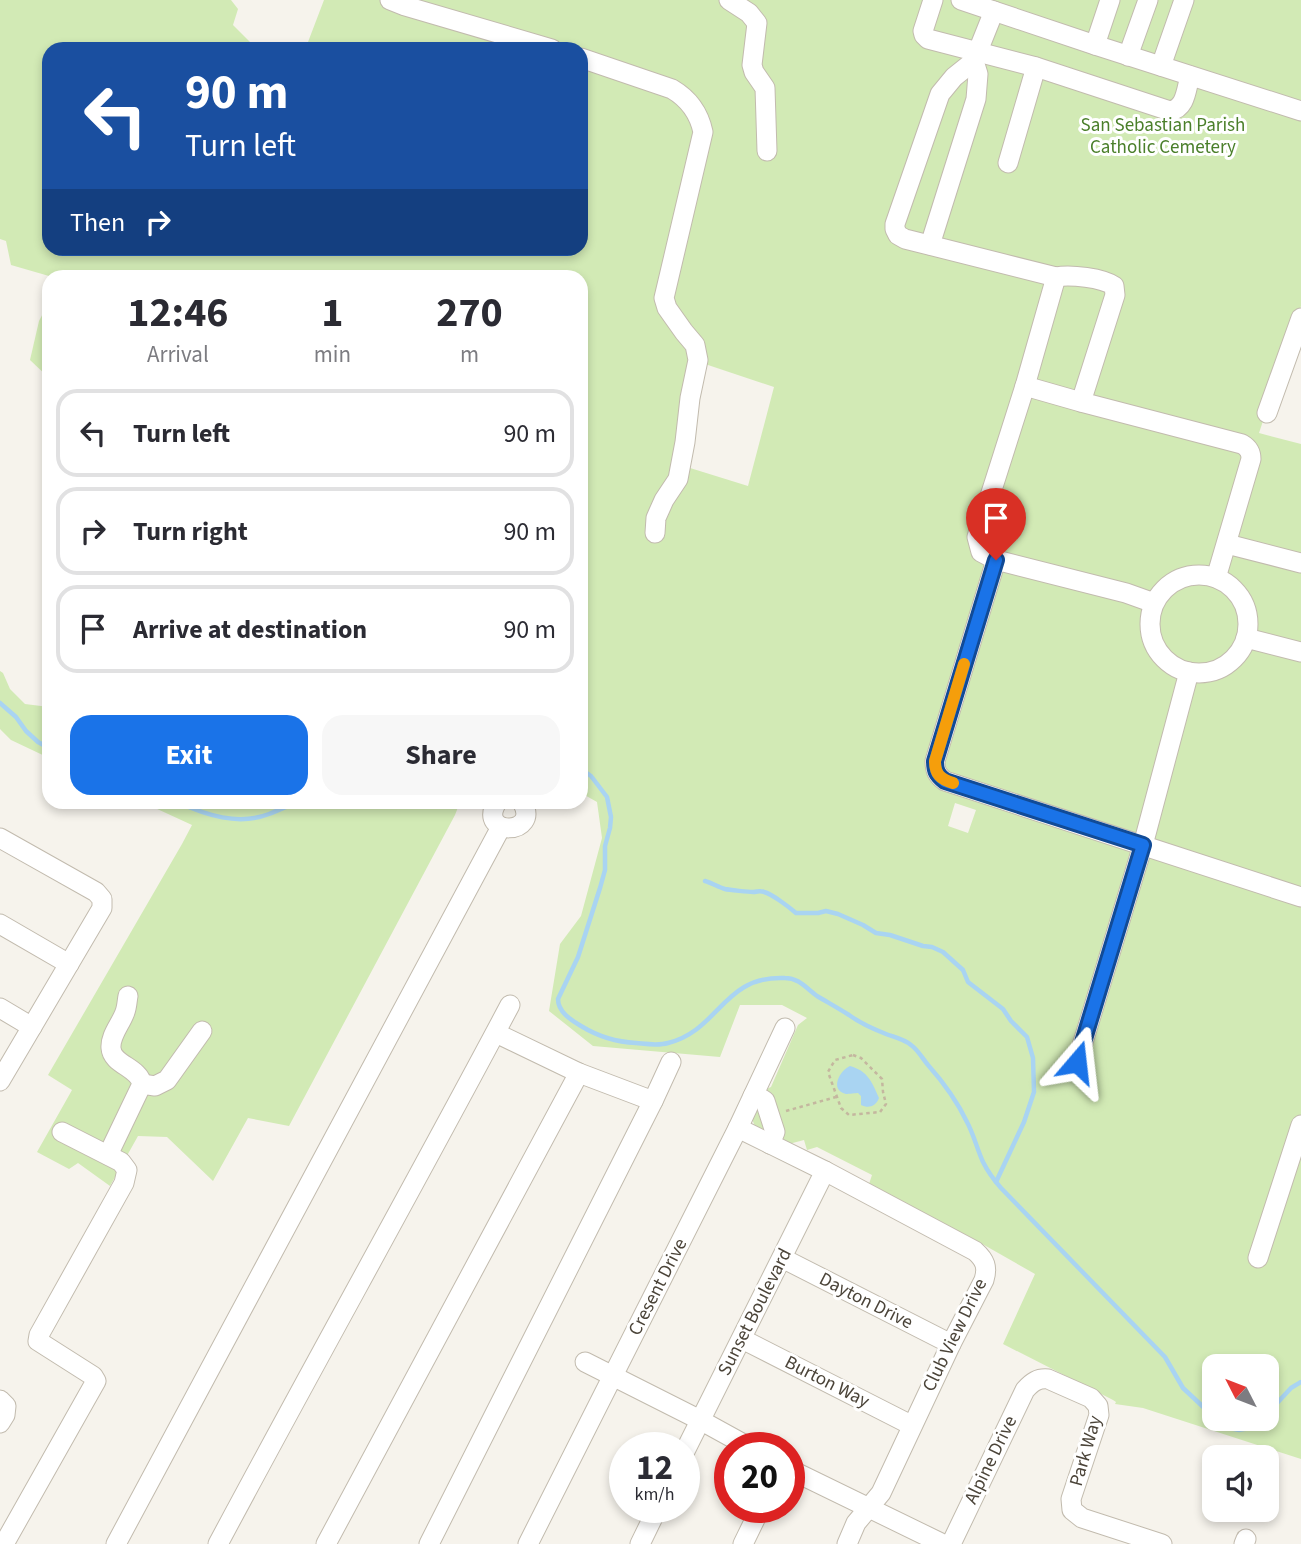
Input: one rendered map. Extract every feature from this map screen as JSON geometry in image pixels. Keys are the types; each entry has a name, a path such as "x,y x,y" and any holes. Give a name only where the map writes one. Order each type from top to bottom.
{"street":[{"path":"390,0 528,42"},
{"path":"729,0 750,13 757,23 752,65 765,88 767,151"},
{"path":"933,0 924,35 928,39 975,56 1036,67 1170,111 1177,110 1183,104 1190,76"},
{"path":"961,0 1301,111"},
{"path":"1095,45 1110,0"},
{"path":"1128,56 1148,0"},
{"path":"1161,66 1184,0"},
{"path":"994,11 975,56 940,94 895,229 898,235 905,239 930,246 1056,277 1107,281 1114,286 1116,290 1081,402"},
{"path":"930,246 976,99 978,74 975,56"},
{"path":"588,60 681,94 700,117 703,132 664,299 667,308 695,345 698,360 678,479 656,518 655,533"},
{"path":"1008,163 1036,67"},
{"path":"1056,277 977,537 981,552 996,560 1126,593 1154,603"},
{"path":"1267,414 1301,318"},
{"path":"1025,386 1248,447 1251,459 1216,578"},
{"path":"1227,544 1301,563"},
{"path":"996,560 935,761 938,776 945,781 1301,897"},
{"path":"1188,576 1216,578 1229,585 1246,609 1246,638 1230,662 1217,669 1203,673 1175,667 1163,658 1150,632 1154,603 1174,582 1188,576"},
{"path":"1246,638 1301,652"},
{"path":"1077,1062 1143,845 1189,672"},
{"path":"494,809 496,823 508,829 521,824 525,818 525,809"},
{"path":"116,1544 501,827"},
{"path":"0,838 96,892 102,899 102,908 0,1081"},
{"path":"0,924 69,964"},
{"path":"108,1155 142,1084 142,1079 112,1053 110,1046 126,1009 128,996"},
{"path":"218,1544 510,1006"},
{"path":"0,1008 32,1027"},
{"name":"Cresent Drive","path":"528,1544 738,1128 785,1028"},
{"path":"142,1084 155,1086 167,1080 202,1031"},
{"path":"496,1033 579,1073 653,1101"},
{"path":"429,1544 671,1062"},
{"path":"326,1544 579,1073"},
{"path":"753,1096 765,1101 775,1132 770,1144"},
{"path":"1258,1258 1301,1125"},
{"name":"Club View Drive","path":"738,1128 975,1251 982,1256 987,1270 881,1493 856,1523 847,1544"},
{"path":"4,1544 96,1381 93,1376 38,1341 38,1335 124,1183 127,1170 121,1162 62,1132"},
{"name":"Sunset Boulevard","path":"694,1432 825,1171"},
{"name":"Dayton Drive","path":"782,1258 951,1344"},
{"name":"Burton Way","path":"742,1339 911,1425"},
{"path":"585,1362 722,1432"},
{"name":"Park Way","path":"1037,1380 1048,1379 1091,1398 1098,1406 1099,1415 1071,1499 1072,1510 1082,1518 1162,1544"},
{"name":"Alpine Drive","path":"951,1544 1025,1390 1037,1380"},
{"path":"0,1400 6,1406 0,1423"},
{"path":"805,1477 943,1544"},
{"path":"640,1544 650,1523"},
{"path":"743,1544 753,1523"}],"path":[{"path":"853,1055 861,1058 880,1075 886,1104 880,1112 849,1115 841,1108 836,1097 828,1072 835,1060 853,1055"},
{"path":"770,1116 836,1097"}],"green space":[{"name":"San Sebastian Parish Catholic Cemetery","path":"0,0 231,0 238,9 233,25 250,42 42,42 42,256 588,256 588,42 308,42 324,0 1301,0 1301,306 1259,433 1301,444 1301,1459 1279,1452 1279,1445 1258,1445 1217,1432 1279,1432 1279,1354 1202,1354 1202,1427 1143,1408 1115,1404 1113,1400 1003,1344 1035,1274 970,1237 868,1187 872,1175 817,1147 807,1150 804,1140 785,1145 757,1132 751,1116 764,1090 771,1087 798,1025 807,1018 782,1005 740,1005 720,1057 593,1046 549,1011 560,944 581,916 602,838 597,802 588,797 588,270 42,270 42,274 11,265 6,241 0,239","holes":["705,364 774,387 748,486 674,463","955,803 976,810 968,833 948,826"]},
{"path":"42,315 42,371 30,360"},
{"path":"0,671 10,689 25,704 42,706 42,755 11,740 0,729"},
{"path":"157,809 457,809 289,1126 248,1118 213,1181 167,1137 138,1136 110,1186 78,1163 69,1169 37,1152 72,1090 48,1075 192,825"}],"water":[{"path":"850,1066 865,1074 871,1082 879,1098 874,1105 861,1105 861,1096 858,1093 846,1094 838,1088 840,1076"}],"waterway":[{"path":"0,703 42,744"},
{"path":"588,774 607,797 610,828 600,888 578,957 558,999 560,1008 566,1015 588,1030 607,1038 664,1044 700,1027 734,994 748,985 764,979 790,978 862,1023 908,1043 954,1099 983,1162 996,1182 1165,1357 1183,1388 1202,1406"},
{"path":"194,809 234,819 257,817 281,809"},
{"path":"705,881 727,889 762,891 796,913 826,911 876,933 932,947 943,952 963,970 968,982 1003,1009 1027,1037 1033,1058 1034,1092 1024,1122 996,1182"},
{"path":"1279,1401 1301,1382"}],"slow traffic":[{"path":"953,783 938,776 935,761 964,664"}],"route":[{"path":"996,560 935,761 938,776 945,781 1143,845 1077,1062"}]}
